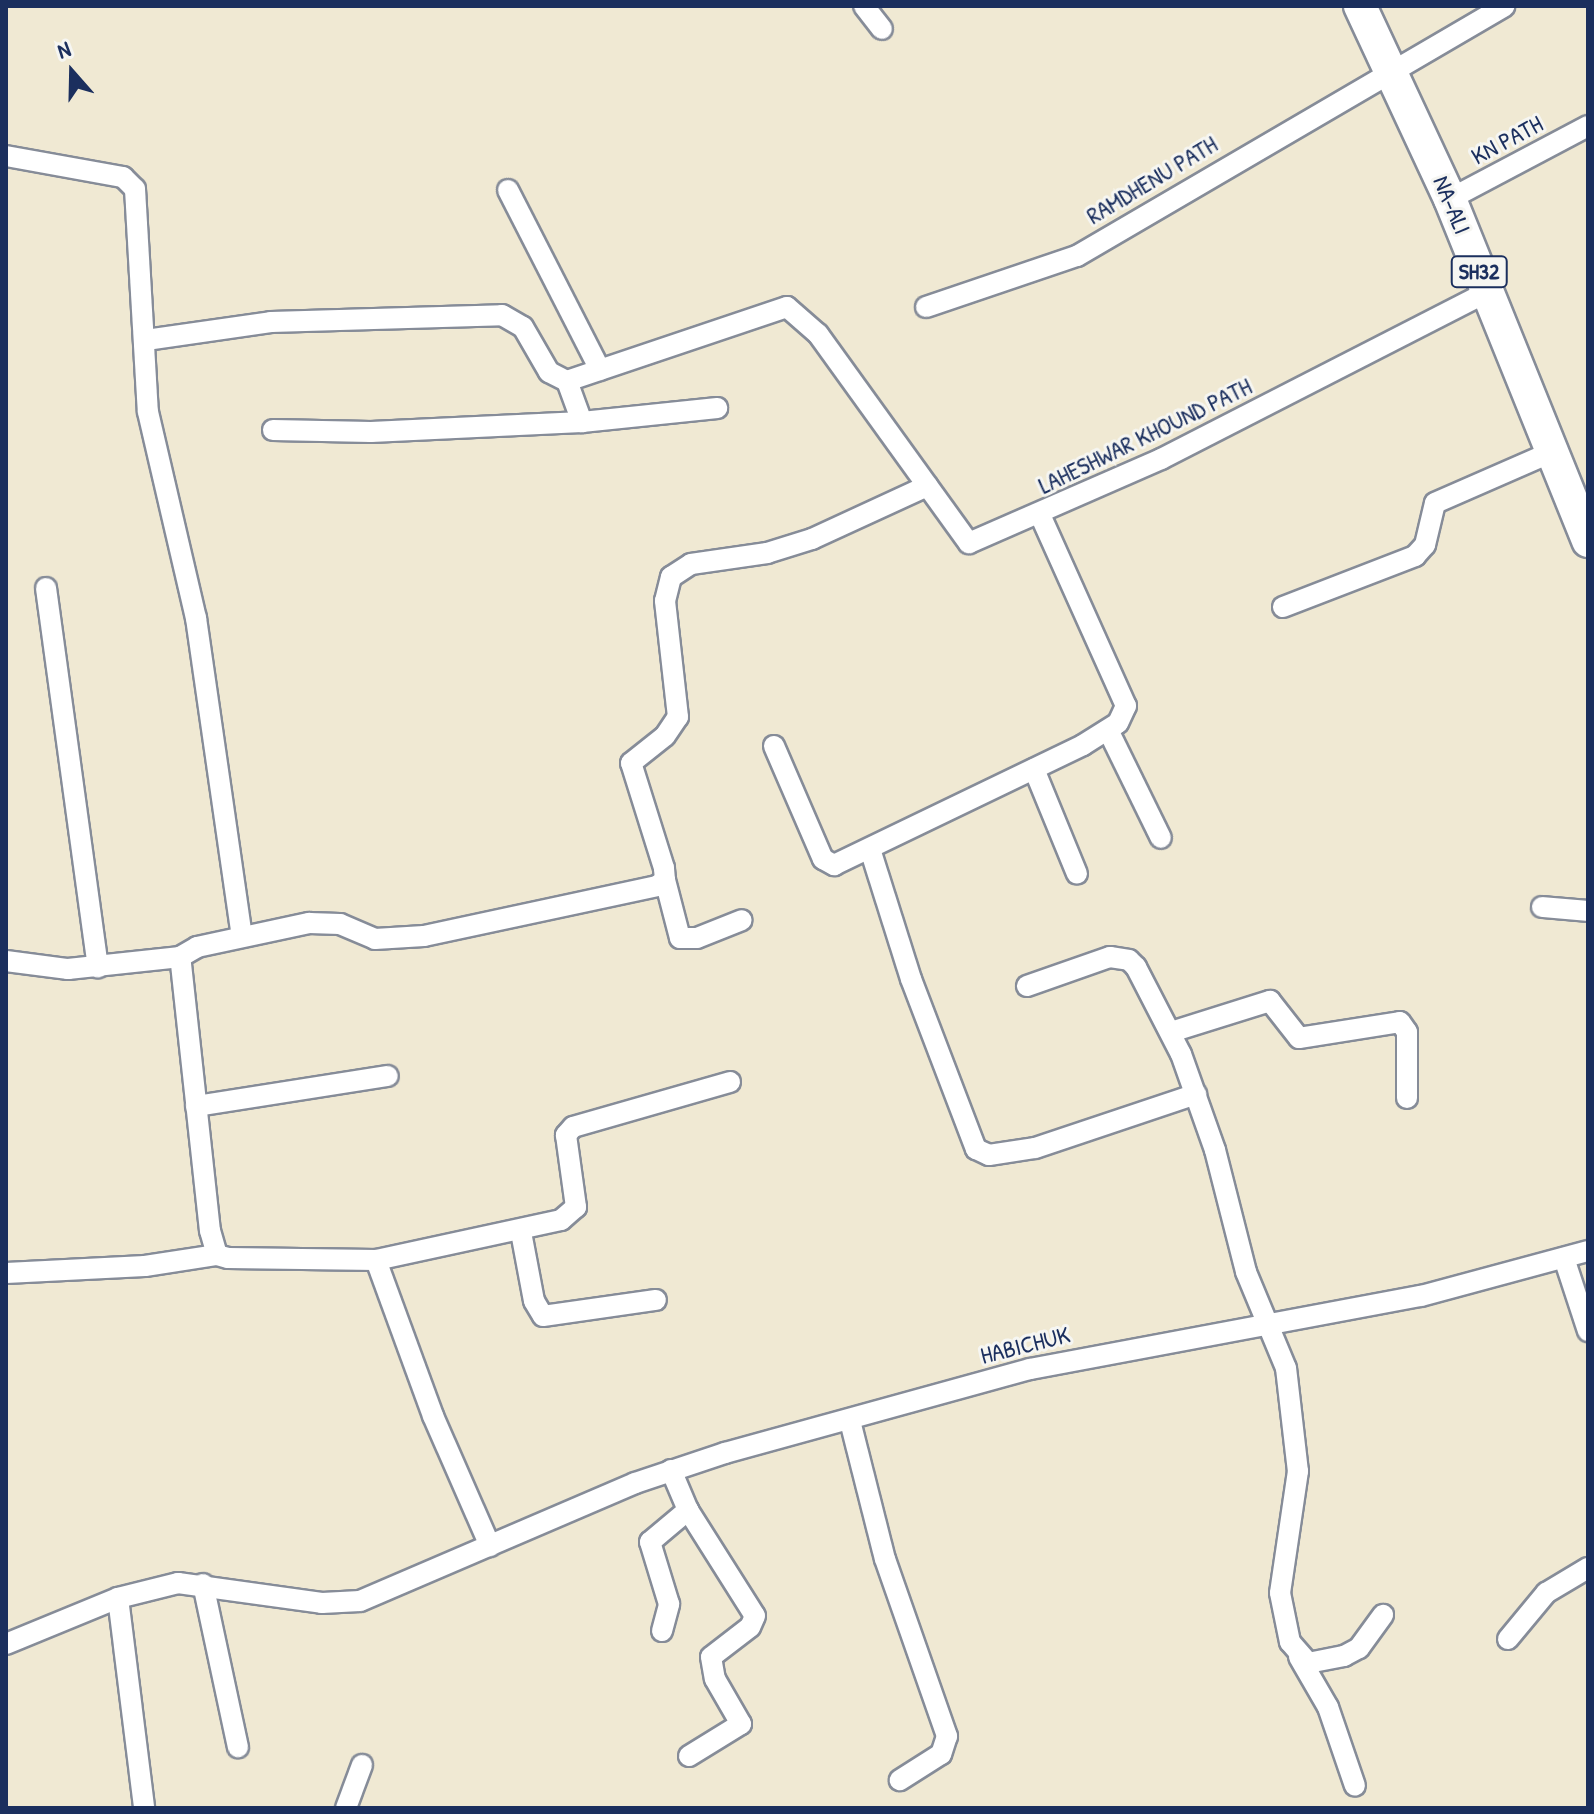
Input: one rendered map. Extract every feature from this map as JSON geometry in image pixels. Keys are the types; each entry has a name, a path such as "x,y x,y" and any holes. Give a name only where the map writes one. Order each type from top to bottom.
{"main road":[{"name":"NA-ALI","path":"1360,6 1450,199 1588,541"}],"street":[{"path":"864,6 882,29"},
{"name":"RAMDHENU PATH","path":"926,307 1077,256 1504,6"},
{"name":"KN PATH","path":"1450,199 1588,126"},
{"path":"6,156 123,177 131,183 138,200 148,412 196,618 242,936"},
{"path":"508,190 600,370"},
{"name":"LAHESHWAR KHOUND PATH","path":"1108,730 1126,706 1040,515 1487,292"},
{"path":"567,381 787,307 818,334 969,543 1040,515"},
{"path":"146,340 271,322 502,315 523,327 549,372 567,381 582,422"},
{"path":"273,430 371,432 582,422 717,408"},
{"path":"1283,607 1415,556 1425,545 1435,503 1552,452"},
{"path":"742,920 697,938 680,938 631,769 636,755 665,736 678,717 665,601 671,577 691,564 767,553 812,539 927,486"},
{"path":"46,588 98,967"},
{"path":"774,746 828,863 843,863 1108,730 1161,838"},
{"path":"1034,769 1077,874"},
{"path":"870,849 911,979 976,1149 989,1155 1035,1148 1196,1094"},
{"path":"6,961 98,967 180,957 197,947 323,922 375,939 424,936 630,894 665,880"},
{"path":"1542,907 1588,911"},
{"path":"180,957 196,1106 217,1255"},
{"path":"1027,986 1121,957 1136,967 1171,1032 1196,1094 1240,1253 1286,1368 1297,1444 1296,1494 1280,1593 1285,1625 1299,1657 1328,1707 1355,1786"},
{"path":"1171,1032 1270,1001 1299,1038 1400,1022 1407,1032 1407,1098"},
{"path":"196,1106 388,1076"},
{"path":"6,1273 145,1266 217,1255 241,1261 376,1260 521,1232 561,1220 576,1207 566,1135 573,1127 730,1082"},
{"path":"521,1232 534,1301 543,1316 656,1300"},
{"name":"HABICHUK","path":"6,1644 118,1598 178,1583 203,1584 322,1603 360,1601 671,1470 1030,1369 1267,1321 1421,1296 1588,1251"},
{"path":"1564,1258 1588,1331"},
{"path":"376,1260 433,1416 490,1546"},
{"path":"850,1421 885,1559 947,1736 941,1754 900,1780"},
{"path":"671,1470 688,1510 755,1616 750,1627 711,1657 715,1679 741,1724 689,1756"},
{"path":"662,1631 669,1604 650,1542 688,1510"},
{"path":"1508,1639 1546,1593 1588,1568"},
{"path":"203,1584 238,1747"},
{"path":"118,1598 144,1808"},
{"path":"1299,1657 1308,1663 1344,1656 1359,1648 1383,1615"},
{"path":"346,1808 362,1765"}]}
